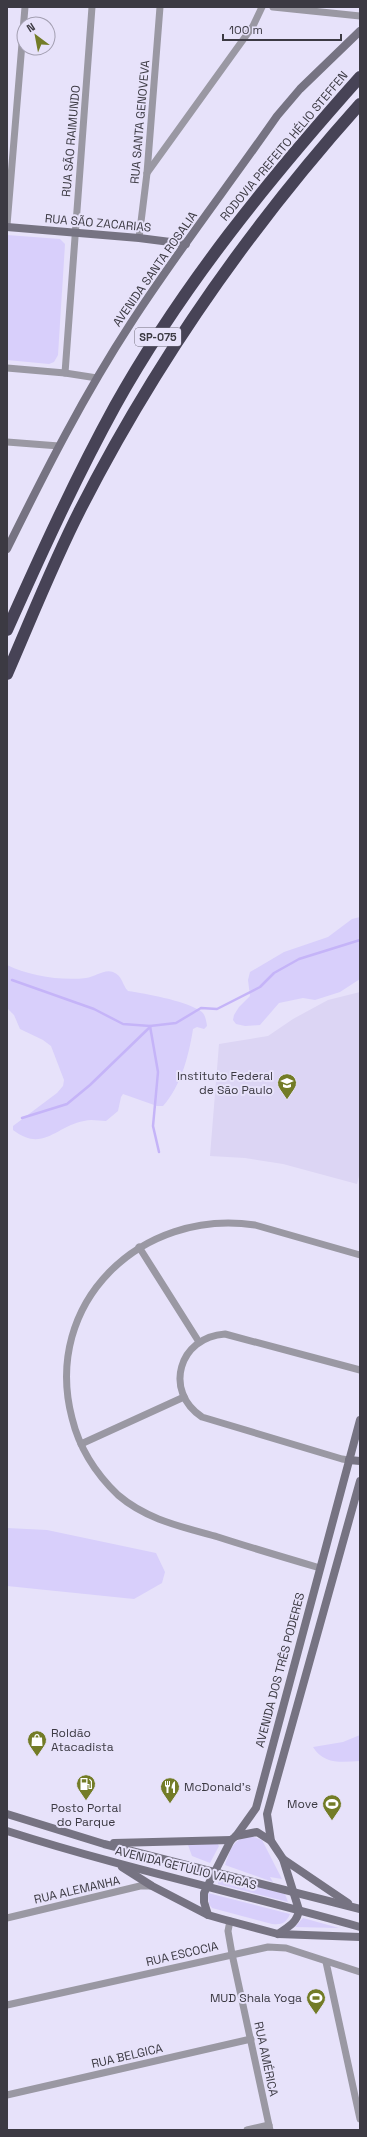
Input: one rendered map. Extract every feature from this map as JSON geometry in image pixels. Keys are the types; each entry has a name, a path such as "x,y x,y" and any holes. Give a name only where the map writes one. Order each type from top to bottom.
{"highway":[{"name":"RODOVIA PREFEITO HÉLIO STEFFEN","path":"7,630 67,498 116,405 175,310 244,213 308,134 360,76"},
{"name":"SP-075","path":"7,674 80,511 131,417 182,333 259,223 322,146 360,104"}],"street":[{"path":"7,226 25,7"},
{"name":"RUA SÃO RAIMUNDO","path":"65,372 74,233 92,7"},
{"name":"RUA SANTA GENOVEVA","path":"140,238 147,173 160,7"},
{"path":"147,173 253,26 262,7"},
{"path":"273,7 360,16"},
{"name":"AVENIDA SANTA ROSALIA","path":"7,547 59,446 97,378 131,323 277,116 300,89 360,30"},
{"name":"RUA SÃO ZACARIAS","path":"7,226 140,238 186,244"},
{"path":"7,368 65,372 97,378"},
{"path":"7,442 59,446"},
{"path":"320,1568 153,1518 129,1504 108,1485 91,1463 81,1444 74,1425 68,1398 67,1370 73,1335 86,1304 100,1282 118,1263 139,1247 175,1230 201,1224 227,1222 255,1225 360,1256"},
{"path":"139,1247 199,1342"},
{"path":"360,1370 232,1335 211,1336 199,1342 189,1352 181,1370 180,1384 184,1397 191,1408 208,1420 342,1459 360,1461"},
{"path":"81,1444 184,1397"},
{"name":"AVENIDA DOS TRÊS PODERES","path":"208,1915 204,1898 207,1886 233,1838 256,1808 360,1420"},
{"name":"AVENIDA DOS TRÊS PODERES","path":"299,1910 283,1859 271,1841 267,1814 360,1480"},
{"name":"AVENIDA GETÚLIO VARGAS","path":"7,1814 104,1844 357,1908"},
{"name":"AVENIDA GETÚLIO VARGAS","path":"7,1831 112,1862 360,1927"},
{"path":"104,1844 233,1838 257,1832 271,1841"},
{"path":"283,1859 357,1908"},
{"path":"112,1862 152,1886 208,1915 278,1934 360,1937"},
{"name":"RUA ALEMANHA","path":"7,1918 140,1886 152,1886"},
{"path":"278,1934 293,1924 298,1917 299,1910"},
{"name":"RUA AMÉRICA","path":"230,1921 228,1931 232,1954 252,2039 269,2128"},
{"name":"RUA ESCOCIA","path":"7,2005 258,1948 286,1948 360,1972"},
{"path":"326,1962 360,2119"},
{"name":"RUA BELGICA","path":"7,2095 252,2039"},
{"path":"247,2130 269,2128"}],"shaded area":[{"path":"7,235 60,239 65,244 58,355 54,362 49,364 7,360"},
{"path":"360,917 360,979 340,992 315,1000 303,998 279,1003 260,1025 245,1026 236,1024 233,1020 234,1015 239,1007 250,996 248,980 250,972 284,952 328,937 352,919"},
{"path":"7,965 36,975 66,979 86,978 110,971 121,978 128,991 174,1000 192,1006 201,1011 205,1016 207,1026 204,1029 197,1027 193,1029 183,1070 175,1089 163,1106 157,1106 123,1094 118,1111 106,1121 84,1121 41,1139 33,1139 13,1130 13,1126 57,1093 63,1086 64,1080 51,1046 43,1040 20,1029 14,1015 7,1008"},
{"name":"Instituto Federal de São Paulo","path":"360,992 360,1172 357,1184 283,1164 245,1158 210,1156 219,1044 268,1036 293,1019 328,1000"},
{"path":"7,1528 47,1530 156,1553 165,1572 162,1583 134,1599 7,1586"},
{"path":"360,1735 360,1761 340,1762 328,1760 317,1753 313,1747 343,1742"},
{"path":"251,1836 262,1840 282,1879 270,1877 273,1882 225,1865 236,1842 245,1837"},
{"path":"217,1843 219,1846 210,1863 192,1856 188,1845"},
{"path":"222,1878 280,1892 285,1894 288,1902 218,1884 218,1881"},
{"path":"208,1893 290,1914 287,1920 283,1923 272,1924 212,1908 209,1904"},
{"path":"303,1918 339,1928 295,1927"}],"waterway":[{"path":"12,980 94,1009 123,1024 150,1026 176,1023 201,1008 217,1009 260,987 274,973 299,959 360,940"},
{"path":"150,1026 158,1072 153,1126 159,1152"},
{"path":"22,1118 67,1104 90,1085 150,1027"}],"place":[{"name":"Instituto Federal de São Paulo","path":"287,1100"},
{"name":"Roldão Atacadista","path":"37,1757"},
{"name":"Posto Portal do Parque","path":"86,1801"},
{"name":"McDonald's","path":"170,1804"},
{"name":"Move","path":"332,1821"},
{"name":"MUD Shala Yoga","path":"316,2015"}]}
